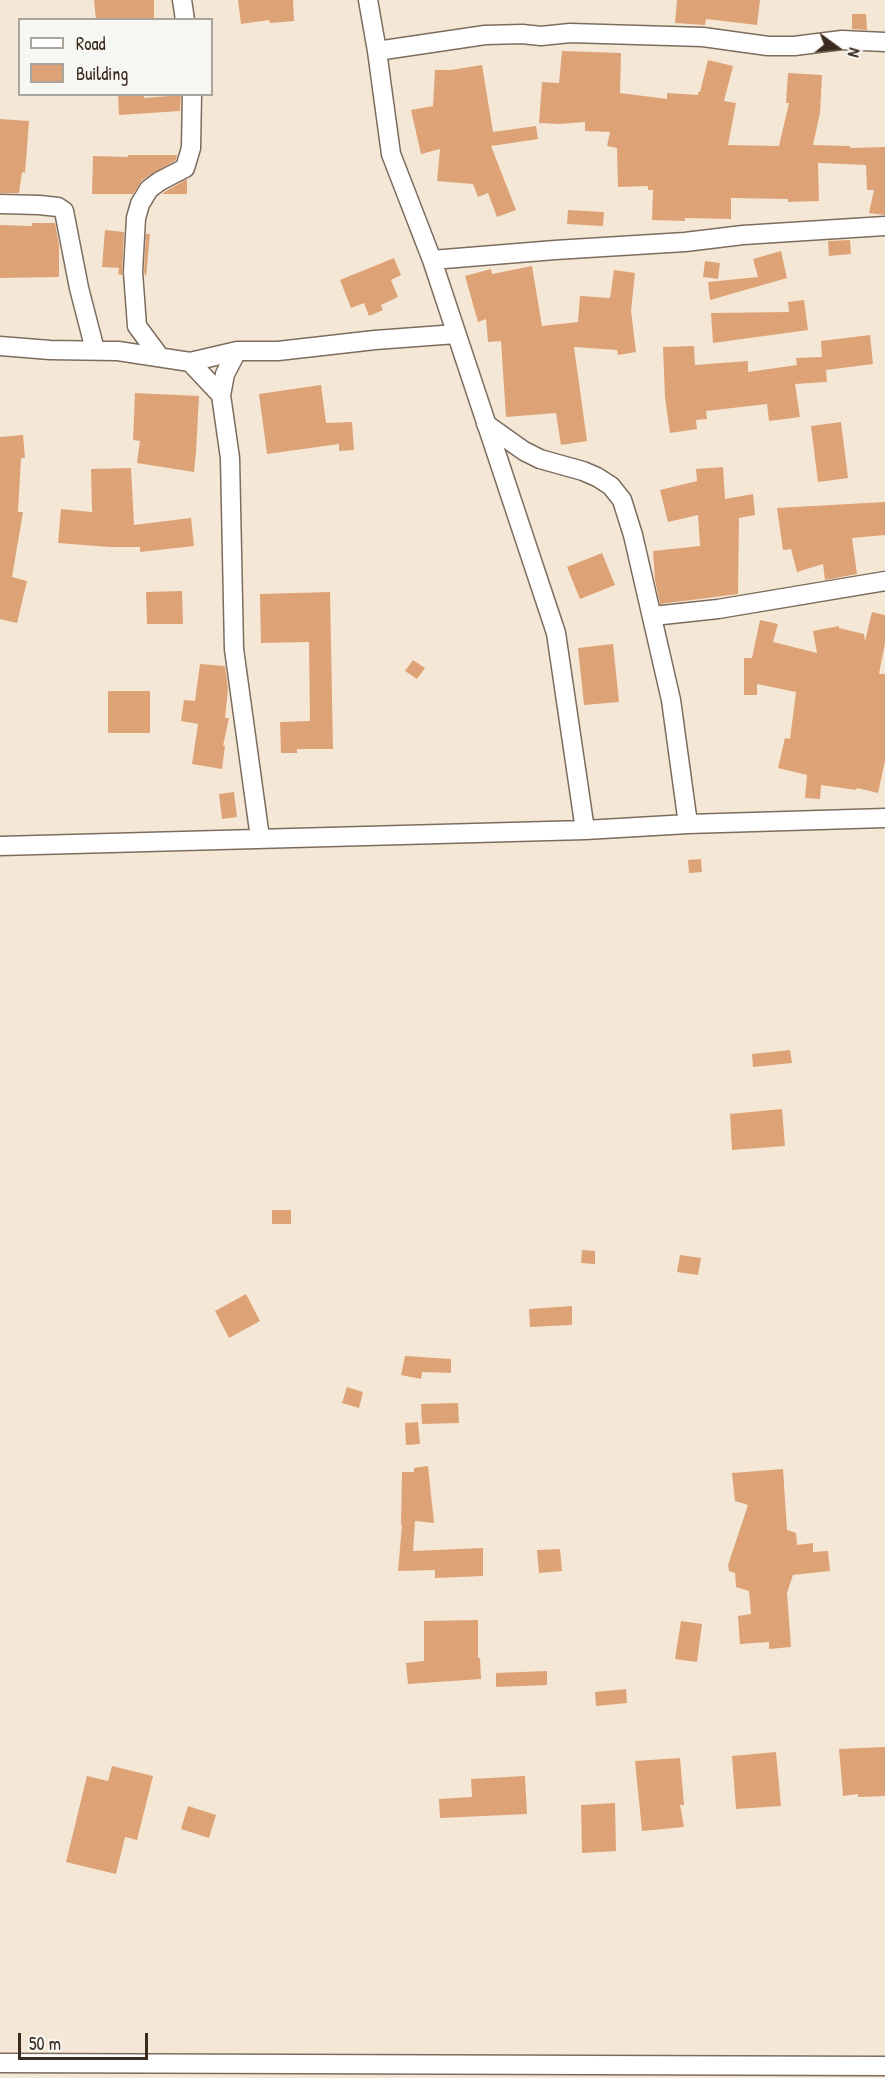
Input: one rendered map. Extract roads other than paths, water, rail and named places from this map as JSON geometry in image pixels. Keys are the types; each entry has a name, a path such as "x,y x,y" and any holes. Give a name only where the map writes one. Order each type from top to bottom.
{"street":[{"path":"182,0 185,18"},
{"path":"368,0 391,154 432,260 556,633 585,830"},
{"path":"377,51 485,35 541,36 570,33 703,37 768,46 795,46 842,40 885,42"},
{"path":"160,357 137,326 133,272 136,218 140,204 149,189 185,168 191,148 192,96"},
{"path":"0,204 58,207 64,211 79,288 95,350"},
{"path":"432,260 685,242 743,234 885,226"},
{"path":"118,351 137,326"},
{"path":"0,346 50,350 118,351 190,362 237,351 278,351 456,334"},
{"path":"237,351 225,374 221,395 230,458 234,649 260,838"},
{"path":"190,362 221,395"},
{"path":"486,424 524,451 540,459 584,471 611,486 622,500 633,535 672,700 688,824"},
{"path":"653,616 718,609 885,581"},
{"path":"0,846 585,830 688,824 885,818"},
{"path":"0,2063 885,2066"}]}
